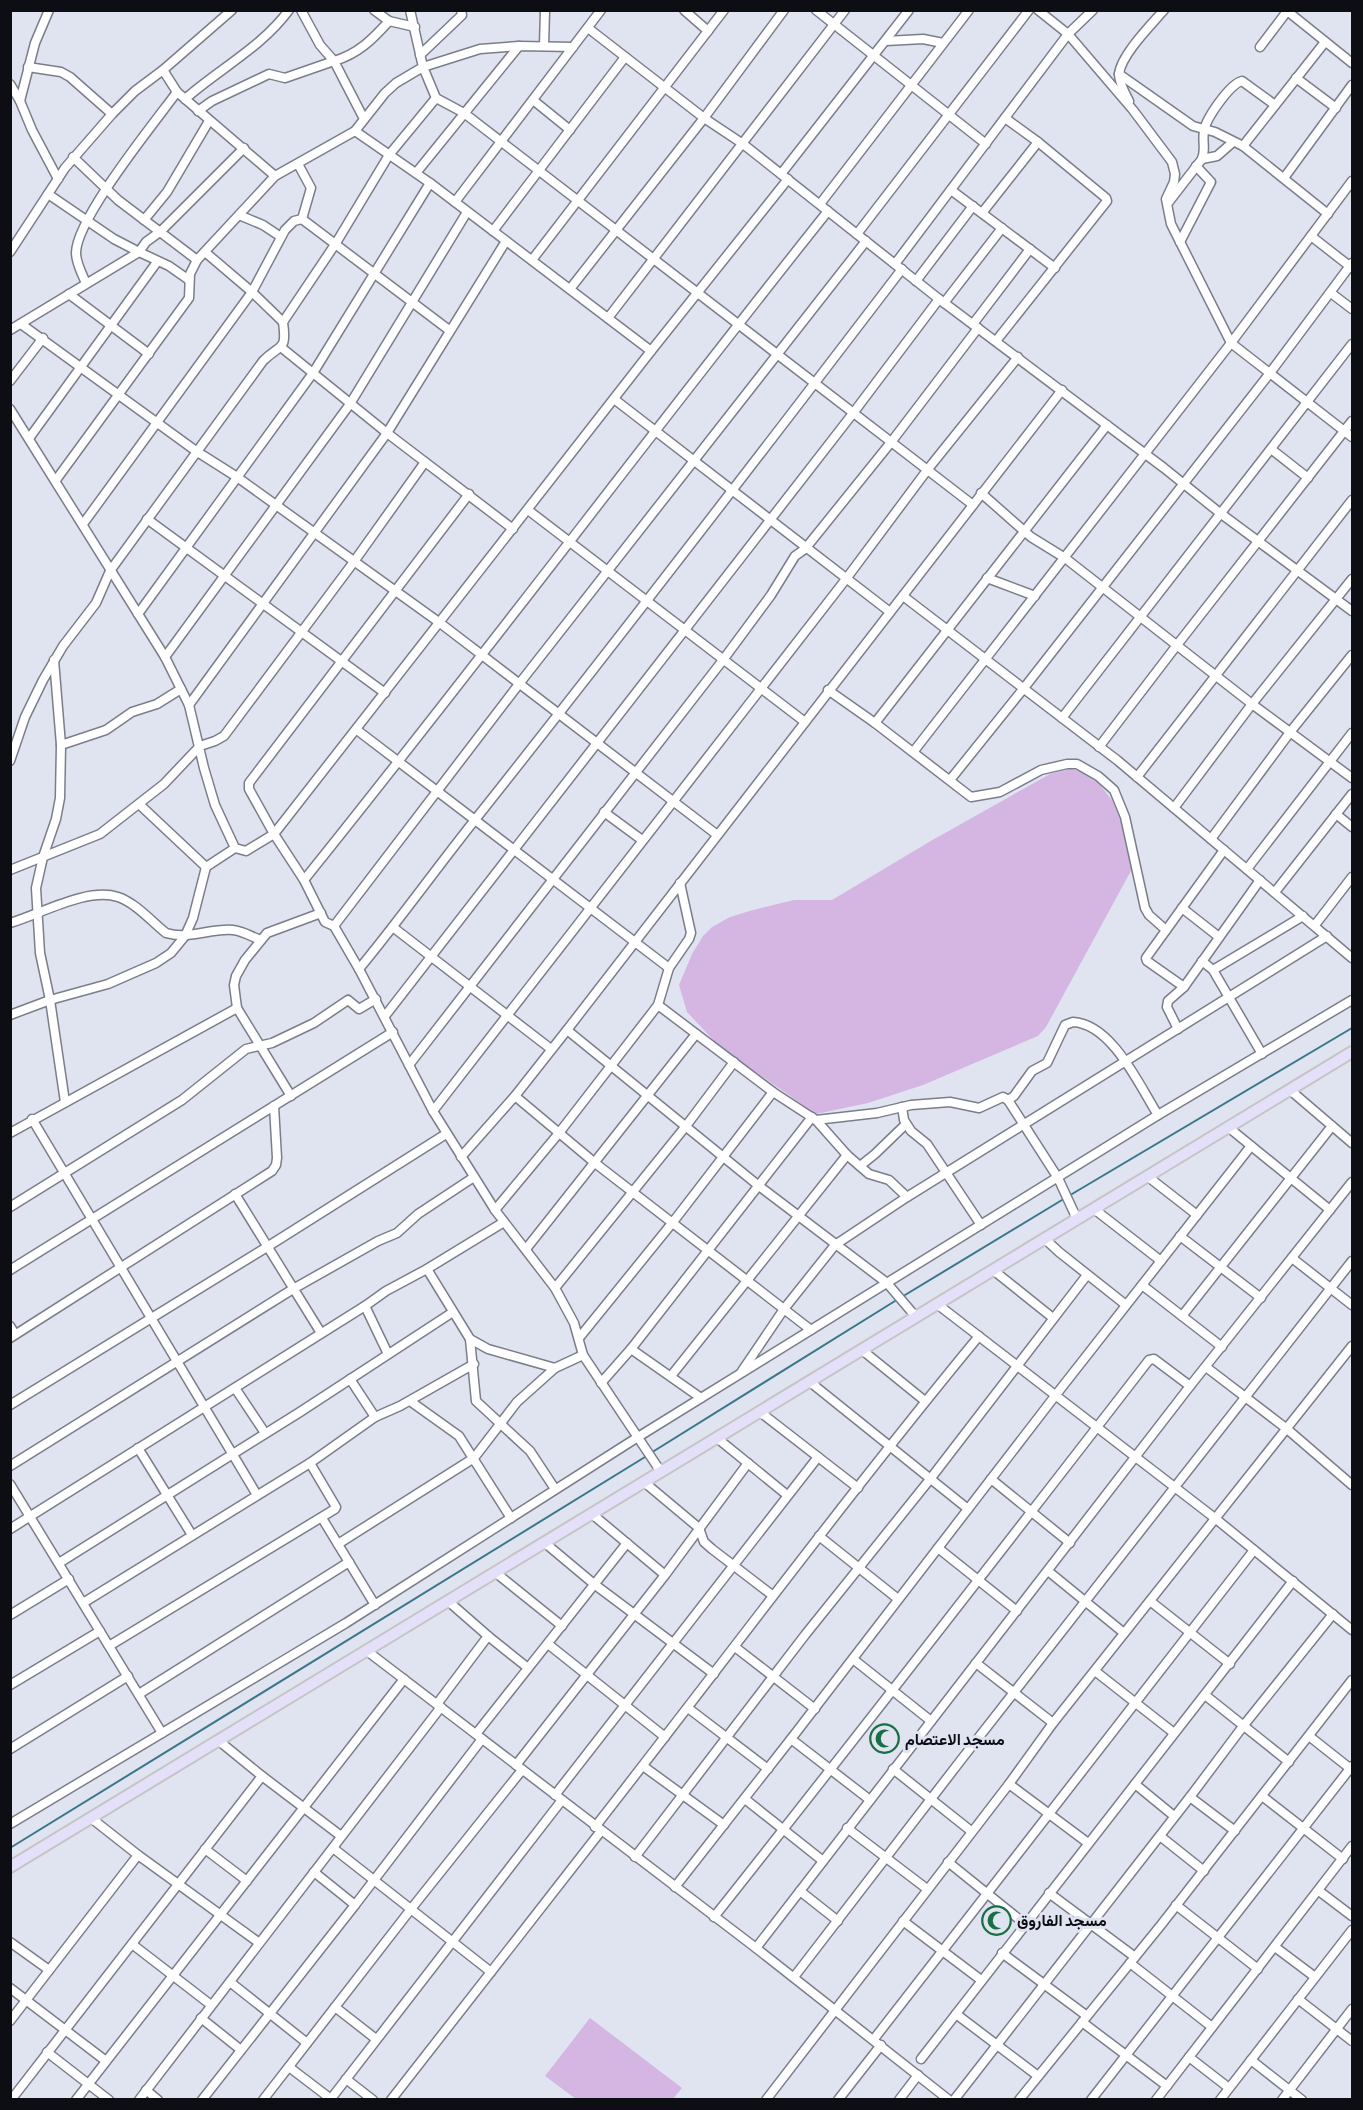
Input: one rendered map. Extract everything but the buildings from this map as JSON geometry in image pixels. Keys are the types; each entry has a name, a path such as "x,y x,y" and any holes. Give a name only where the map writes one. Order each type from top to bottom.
{"main road":[{"path":"10,1867 1353,1052"}],"street":[{"path":"20,101 35,44 49,10"},
{"path":"10,252 73,157 112,114 135,91 163,70 232,10"},
{"path":"185,99 248,50 280,22 289,10"},
{"path":"301,10 320,45 334,61 364,119"},
{"path":"374,10 389,21 415,27"},
{"path":"410,10 423,67 436,98 464,113 973,504"},
{"path":"544,46 545,10"},
{"path":"684,10 708,31"},
{"path":"532,260 724,10"},
{"path":"570,289 704,118 784,10"},
{"path":"816,10 986,144"},
{"path":"608,318 845,10"},
{"path":"10,1015 50,1000 90,991 156,963 171,953 185,936 198,903 206,867 235,848 246,851 274,834 698,292 909,10"},
{"path":"820,204 969,10"},
{"path":"857,234 1029,10"},
{"path":"1038,10 1068,34 1133,110 1172,162 1174,182 1166,200 1171,224 1231,343 1353,437"},
{"path":"360,969 815,383 951,190 1068,34 1094,10"},
{"path":"1133,110 1119,74 1128,54 1164,10"},
{"path":"455,202 600,11"},
{"path":"1260,47 1287,11 1353,63"},
{"path":"420,55 465,12"},
{"path":"198,111 212,101 269,74 285,78 344,58 365,46 389,21"},
{"path":"588,28 704,118 743,144 942,301 1062,390 1220,513 1353,611"},
{"path":"886,40 923,39 943,44"},
{"path":"1243,146 1325,42"},
{"path":"416,174 519,46"},
{"path":"56,480 189,298 189,280 197,260 275,176 355,131 385,93 396,83 423,67 480,49 519,46 573,47"},
{"path":"493,231 625,57"},
{"path":"28,67 61,72 112,114"},
{"path":"163,70 177,92 275,176"},
{"path":"1119,74 1192,126 1215,132 1243,146 1328,214"},
{"path":"1296,78 1336,108"},
{"path":"1166,206 1199,163 1205,152 1204,129 1214,110 1238,82 1242,81 1275,105"},
{"path":"10,84 58,179"},
{"path":"1284,178 1353,85"},
{"path":"86,283 77,261 76,251 88,221 133,151 177,92"},
{"path":"283,322 336,243 389,155 436,98"},
{"path":"533,100 570,130"},
{"path":"996,341 1107,201 1038,142 1005,118"},
{"path":"144,220 167,192 209,121"},
{"path":"355,131 430,183 651,351"},
{"path":"982,213 1038,142"},
{"path":"1199,163 1217,156 1233,142"},
{"path":"10,330 139,252 146,242 161,231 244,148"},
{"path":"73,157 144,220 197,260"},
{"path":"1180,242 1211,182 1199,163"},
{"path":"83,524 252,292 289,225 302,219 312,188 298,164"},
{"path":"914,751 1065,558 1143,453 1231,343 1353,181"},
{"path":"138,614 313,373 430,183"},
{"path":"951,190 1055,268"},
{"path":"48,194 114,239 169,266 189,280"},
{"path":"916,280 973,206"},
{"path":"304,880 400,762 828,211"},
{"path":"165,657 350,404 467,212"},
{"path":"239,215 263,225 281,237"},
{"path":"302,219 449,330"},
{"path":"385,1016 683,630 1002,228"},
{"path":"950,780 1270,373 1352,265 1311,236"},
{"path":"189,705 387,433 506,241"},
{"path":"334,926 519,684 866,241"},
{"path":"409,1065 723,660 771,595 795,556 806,549 892,441 1030,249"},
{"path":"10,761 26,717 54,660 96,603 110,571 263,360 282,348 285,339 283,322 205,252"},
{"path":"30,437 157,262"},
{"path":"1331,292 1353,309"},
{"path":"69,294 149,354"},
{"path":"21,324 440,623 716,834"},
{"path":"10,381 43,338"},
{"path":"1062,718 1353,344"},
{"path":"282,348 387,433 513,529"},
{"path":"433,1112 846,579 928,469 1018,357"},
{"path":"461,1157 515,1096 567,1030 716,834 1062,390"},
{"path":"614,399 890,612"},
{"path":"10,409 30,437 110,571 165,657 189,705 215,805 235,848"},
{"path":"1099,747 1353,421"},
{"path":"876,723 1107,425"},
{"path":"1270,448 1308,478"},
{"path":"10,870 100,834 140,805 172,777 200,746 224,736 425,462"},
{"path":"981,493 1031,537 1065,558 1252,704 1353,778"},
{"path":"469,494 248,786 274,834 304,880 325,922 334,926 360,969 446,1134 495,1210 555,1288 574,1323 583,1355 661,1472"},
{"path":"1137,777 1298,570 1351,506"},
{"path":"528,510 805,722"},
{"path":"147,519 385,693"},
{"path":"987,578 1035,596"},
{"path":"1174,807 1252,704 1353,579"},
{"path":"903,596 1137,777 1352,957"},
{"path":"1211,840 1291,731 1353,655"},
{"path":"54,660 61,745 58,809 36,888 40,953 50,1000 65,1101"},
{"path":"61,745 106,730 132,712 157,704 181,689"},
{"path":"828,690 914,751 971,797 1000,792 1041,770 1067,764 1077,764 1098,776 1114,790 1125,817 1145,908 1149,915 1166,930"},
{"path":"357,730 669,968"},
{"path":"1247,869 1353,733"},
{"path":"1275,892 1353,794"},
{"path":"140,805 206,867"},
{"path":"604,812 642,840"},
{"path":"1336,814 1353,827"},
{"path":"1184,987 1146,960 1224,850"},
{"path":"1315,926 1353,877"},
{"path":"1178,1029 1167,1007 1168,1001 1184,987 1260,880"},
{"path":"495,1210 559,1133 658,1005 669,968 691,933 680,883"},
{"path":"10,923 84,897 117,897 166,933 185,936 225,930 236,931 261,940"},
{"path":"1182,908 1220,937"},
{"path":"291,1096 237,1008 234,985 239,968 261,940 274,929 321,914"},
{"path":"1214,970 1303,916"},
{"path":"394,928 551,1049"},
{"path":"740,1375 784,1309 835,1245 907,1197 1327,936"},
{"path":"1202,961 1214,970 1262,1054"},
{"path":"10,1207 182,1100 246,1049 272,1043 314,1023 348,1000 359,1009 376,999"},
{"path":"10,1824 375,1605 700,1398 1158,1114 1353,1000"},
{"path":"658,1005 773,1092 814,1119 860,1166 876,1178 889,1180 907,1197"},
{"path":"10,1133 237,1008"},
{"path":"1008,1100 1014,1096 1032,1071 1050,1059 1068,1023 1078,1022 1102,1033 1125,1063 1158,1114"},
{"path":"567,1030 759,1186 887,1282 916,1317"},
{"path":"10,1270 393,1032"},
{"path":"526,1249 696,1034"},
{"path":"555,1288 686,1126 734,1062"},
{"path":"1290,1090 1353,1143"},
{"path":"579,1338 673,1222 773,1092"},
{"path":"515,1096 595,1163 811,1330"},
{"path":"601,1383 631,1349 814,1119 877,1113 902,1107 950,1102 979,1108 1003,1097 1008,1100 1058,1178 1077,1219"},
{"path":"10,1326 13,1336 272,1171 276,1165 274,1106"},
{"path":"902,1107 906,1124 913,1135 927,1144 981,1225"},
{"path":"32,1119 257,1495"},
{"path":"860,1166 906,1124"},
{"path":"1182,1316 1332,1126"},
{"path":"1228,1127 1330,1210"},
{"path":"10,1405 267,1248 446,1134"},
{"path":"675,1887 1251,1146"},
{"path":"671,1376 847,1155"},
{"path":"1147,1176 1197,1215"},
{"path":"10,1466 293,1289 378,1241 392,1236 418,1214 474,1177"},
{"path":"756,1948 1190,1386 1330,1210 1349,1193 1353,1182"},
{"path":"235,1194 321,1333"},
{"path":"1094,1209 1161,1261"},
{"path":"10,1529 386,1291 427,1269 504,1221"},
{"path":"1180,1236 1261,1298"},
{"path":"1045,1239 1126,1305"},
{"path":"1292,1258 1353,1305"},
{"path":"794,1977 1084,1602 1353,1261"},
{"path":"427,1269 470,1339 476,1401 530,1451 555,1490"},
{"path":"993,1270 1053,1318"},
{"path":"635,1857 1087,1275"},
{"path":"1142,1285 1222,1347"},
{"path":"937,1304 1216,1519 1353,1630"},
{"path":"365,1306 388,1354"},
{"path":"59,1563 453,1312"},
{"path":"391,2100 491,1972 772,1595 979,1336"},
{"path":"470,1339 488,1349 555,1368"},
{"path":"766,2100 1009,1784 1053,1723 1353,1346"},
{"path":"631,1349 700,1398"},
{"path":"862,1350 925,1401"},
{"path":"338,1544 474,1458 517,1402 555,1368 583,1355"},
{"path":"714,1917 1152,1358 1190,1386"},
{"path":"83,1603 310,1463 375,1417 410,1401 474,1364"},
{"path":"1206,1367 1287,1429 1353,1485"},
{"path":"350,1379 375,1417"},
{"path":"810,1382 968,1509"},
{"path":"235,1388 265,1433"},
{"path":"410,1401 456,1433 511,1518"},
{"path":"760,1412 858,1488"},
{"path":"717,1438 787,1495"},
{"path":"138,1448 192,1535"},
{"path":"289,2067 331,2099 559,1797 625,1704 818,1457"},
{"path":"109,1646 322,1518 336,1507 310,1463"},
{"path":"263,2100 411,1909 748,1463"},
{"path":"991,1479 1070,1543"},
{"path":"644,1482 699,1528 704,1542 772,1595"},
{"path":"10,1484 162,1733"},
{"path":"592,1514 665,1575"},
{"path":"322,1518 375,1605"},
{"path":"819,1536 898,1599"},
{"path":"545,1543 594,1584 714,1674"},
{"path":"202,2100 356,1905 528,1668 627,1543"},
{"path":"938,1548 1017,1611"},
{"path":"838,2100 942,1950 1254,1550"},
{"path":"139,1694 349,1563"},
{"path":"1048,1571 1124,1633"},
{"path":"496,1572 562,1626"},
{"path":"10,1615 69,1579"},
{"path":"921,2059 1293,1581"},
{"path":"448,1601 528,1668"},
{"path":"1150,1601 1230,1664"},
{"path":"954,2100 1244,1725 1333,1614"},
{"path":"11,1684 100,1631"},
{"path":"139,2100 258,1942 333,1848 488,1636"},
{"path":"548,1644 665,1737"},
{"path":"735,1647 815,1709"},
{"path":"367,1651 794,1977 918,2074 944,2098"},
{"path":"853,1659 931,1721"},
{"path":"976,1663 1053,1723"},
{"path":"1095,1671 1174,1733"},
{"path":"10,1749 128,1676"},
{"path":"76,2100 404,1679"},
{"path":"1019,2100 1204,1871 1353,1680"},
{"path":"1205,1695 1289,1762"},
{"path":"688,1708 768,1769"},
{"path":"1091,2100 1352,1768 1309,1736"},
{"path":"791,1739 870,1800"},
{"path":"219,1742 341,1836"},
{"path":"643,1766 724,1825"},
{"path":"893,1769 971,1831"},
{"path":"11,2100 261,1776"},
{"path":"1009,1784 1088,1842"},
{"path":"1135,1784 1174,1816"},
{"path":"1262,1796 1343,1859"},
{"path":"1190,1797 1235,1831"},
{"path":"745,1799 823,1861"},
{"path":"91,1818 178,1885 258,1942"},
{"path":"847,1828 927,1890"},
{"path":"1160,1836 1204,1871"},
{"path":"1156,2100 1353,1846"},
{"path":"333,1848 491,1972"},
{"path":"205,1849 247,1881"},
{"path":"10,2021 138,1855"},
{"path":"948,1862 1025,1924"},
{"path":"314,1872 356,1905"},
{"path":"800,1891 838,1921"},
{"path":"1319,1891 1353,1916"},
{"path":"1049,1893 1091,1923 1173,1996 1212,2027"},
{"path":"1176,1905 1258,1969"},
{"path":"903,1921 981,1980"},
{"path":"1220,2100 1353,1930"},
{"path":"11,1942 50,1970"},
{"path":"132,1944 211,2005"},
{"path":"1275,1947 1315,1977"},
{"path":"1002,1953 1044,1984 1125,2056 1167,2086"},
{"path":"230,1982 307,2043"},
{"path":"10,1988 106,2061"},
{"path":"1298,1999 1353,2041"},
{"path":"335,2007 376,2039"},
{"path":"1282,2100 1353,2009"},
{"path":"956,2014 1038,2076"},
{"path":"201,2019 241,2050"},
{"path":"47,2052 109,2100"},
{"path":"1189,2057 1229,2088"},
{"path":"1251,2060 1302,2100"},
{"path":"899,2100 918,2074"},
{"path":"346,2079 373,2100"},
{"path":"146,2090 158,2100"}],"shaded area":[{"path":"1070,769 1083,772 1100,785 1112,800 1125,832 1132,869 1046,1027 1038,1036 923,1085 868,1103 816,1114 720,1047 687,1012 679,985 692,954 703,936 712,927 730,917 794,900 832,900 1050,774"},
{"path":"590,2018 682,2088 673,2099 576,2099 545,2076"}],"waterway":[{"path":"1072,1194 1352,1028"},
{"path":"905,1295 1062,1200"},
{"path":"654,1451 895,1301"},
{"path":"10,1848 645,1457"}],"place":[{"name":"مسجد الاعتصام","path":"884,1739"},
{"name":"مسجد الفاروق","path":"996,1920"}]}
